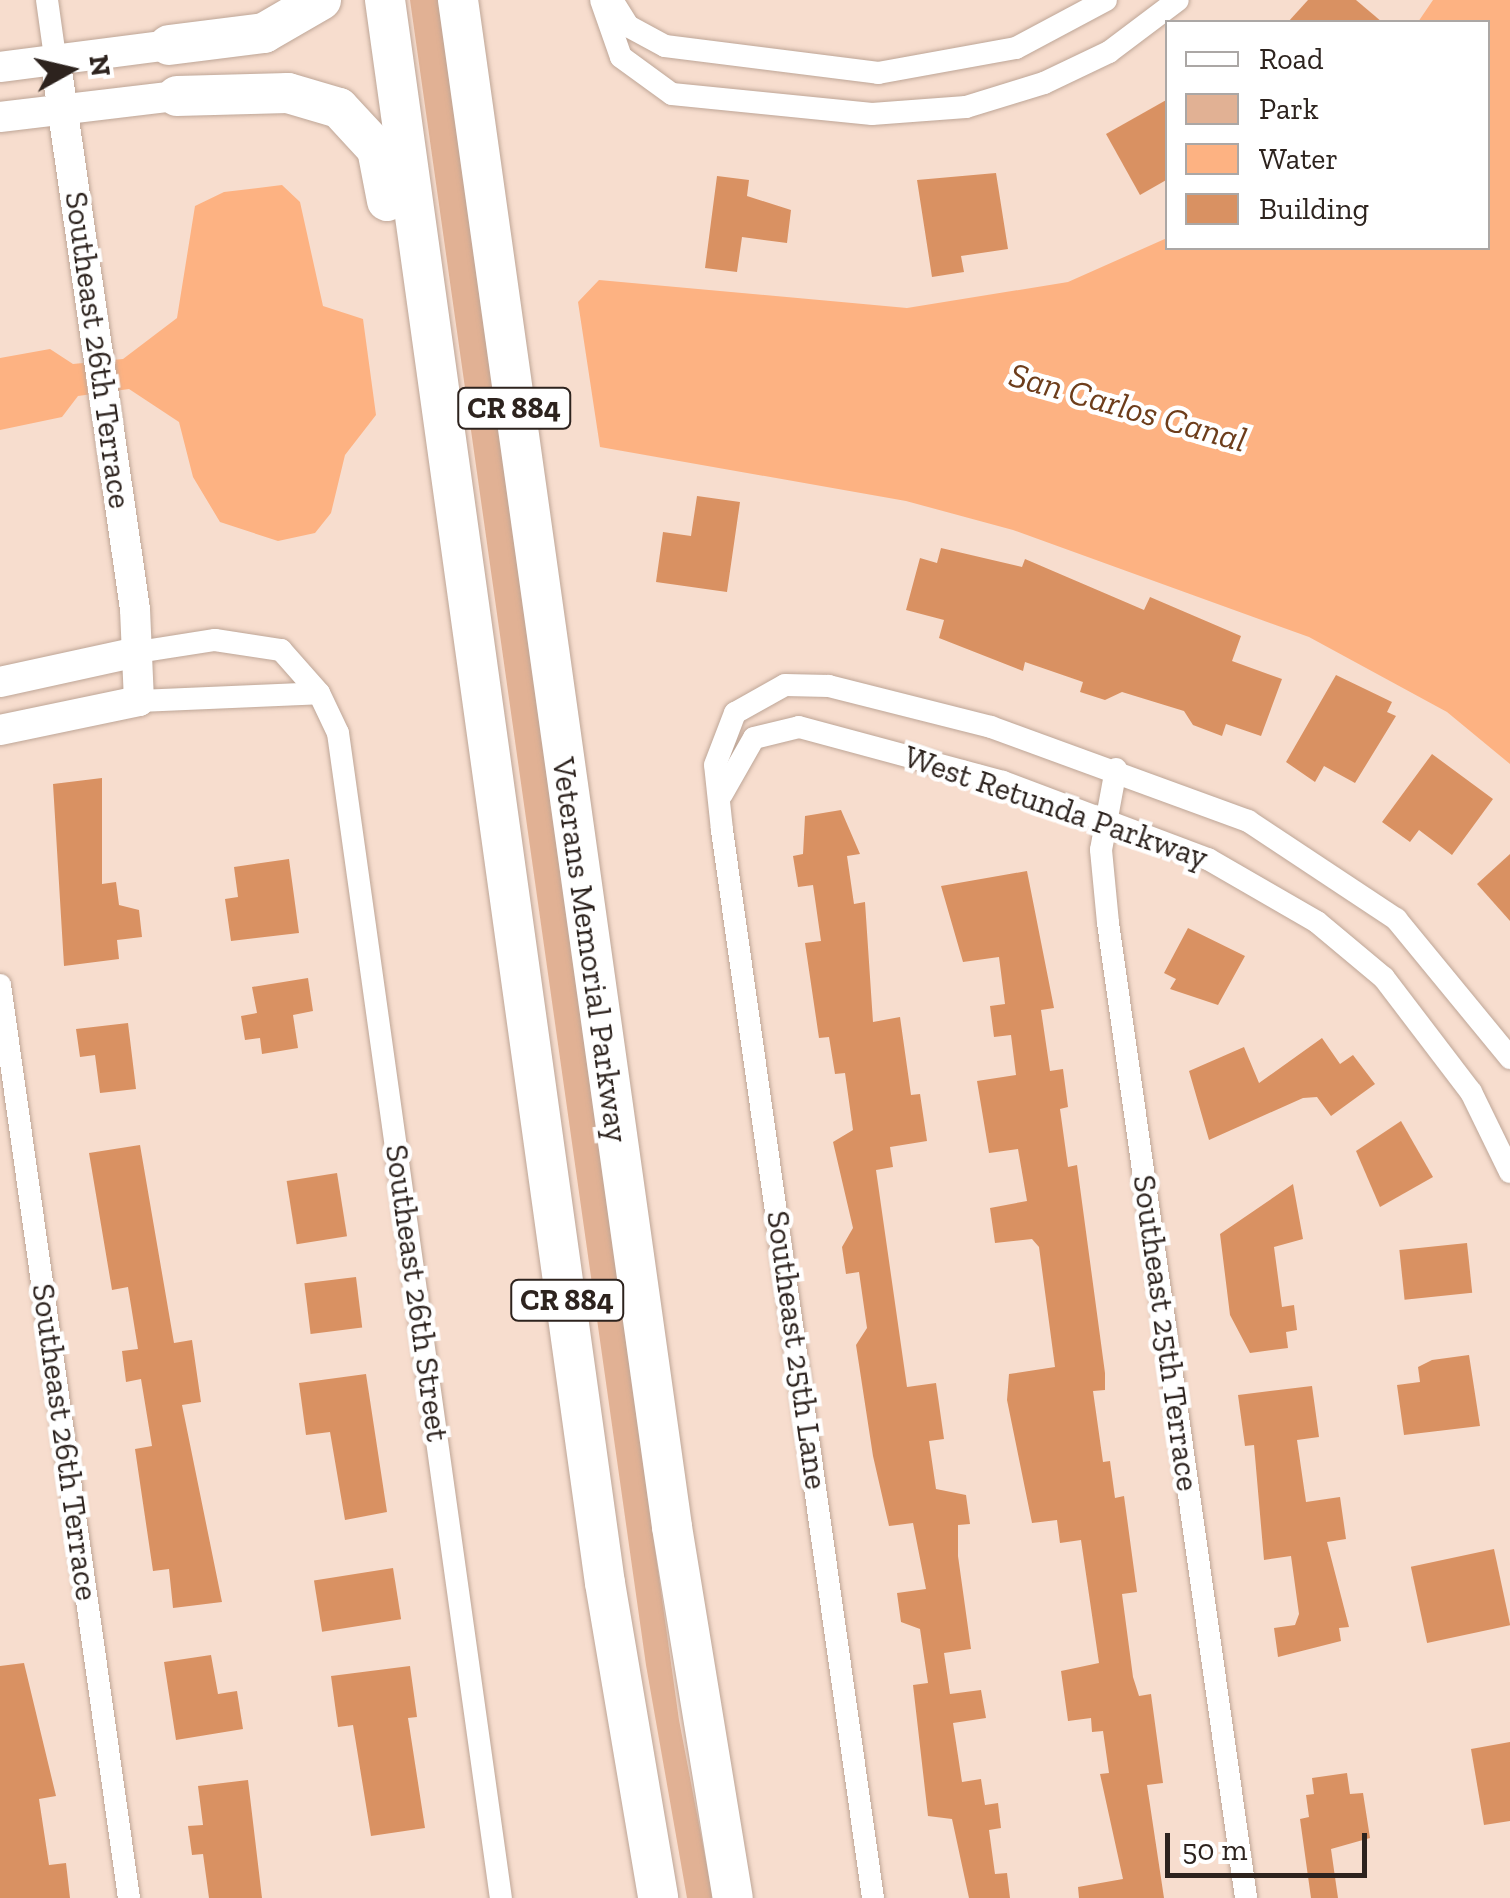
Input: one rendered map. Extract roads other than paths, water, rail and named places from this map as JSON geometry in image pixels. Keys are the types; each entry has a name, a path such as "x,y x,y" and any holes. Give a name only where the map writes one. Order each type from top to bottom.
{"highway":[{"path":"169,45 264,33 321,0"},
{"name":"CR 884","path":"385,0 530,1042 658,1898"},
{"name":"Veterans Memorial Parkway","path":"458,0 672,1527 733,1898"},
{"path":"178,96 311,97 339,108 377,149 467,773 530,1042"}],"street":[{"name":"Southeast 26th Terrace","path":"47,0 104,392 138,652 139,701"},
{"path":"601,0 621,57 672,94 872,114 966,107 1044,83 1109,52 1178,0"},
{"path":"612,0 628,26 665,46 878,72 1016,48 1106,0"},
{"path":"0,67 169,45"},
{"path":"0,116 61,114 178,96"},
{"name":"Southeast 26th Street","path":"138,652 215,640 282,650 319,693 338,733 502,1898"},
{"path":"0,682 138,652"},
{"name":"West Retunda Parkway","path":"719,802 717,750 735,713 803,681 1116,769 1248,822 1362,891 1460,986 1510,1058"},
{"path":"0,730 139,701 319,693"},
{"name":"West Retunda Parkway","path":"719,802 754,738 799,727 1103,817 1246,877 1350,948 1445,1052 1510,1172"},
{"name":"Southeast 25th Terrace","path":"1116,769 1103,817 1108,922 1246,1898"},
{"name":"Southeast 25th Lane","path":"719,802 873,1898"},
{"name":"Southeast 26th Terrace","path":"0,986 129,1898"}],"water":[{"name":"San Carlos Canal","path":"1433,0 1510,0 1510,764 1447,712 1309,637 1013,530 906,501 600,447 578,302 599,280 907,308 1068,282 1165,239 1165,250 1490,250 1490,20 1419,20"},
{"path":"282,185 300,202 323,306 363,319 376,415 345,455 331,513 315,533 278,541 220,522 193,477 179,422 129,389 78,396 62,417 0,430 0,358 50,349 73,364 123,359 177,318 195,206 224,192"}]}
